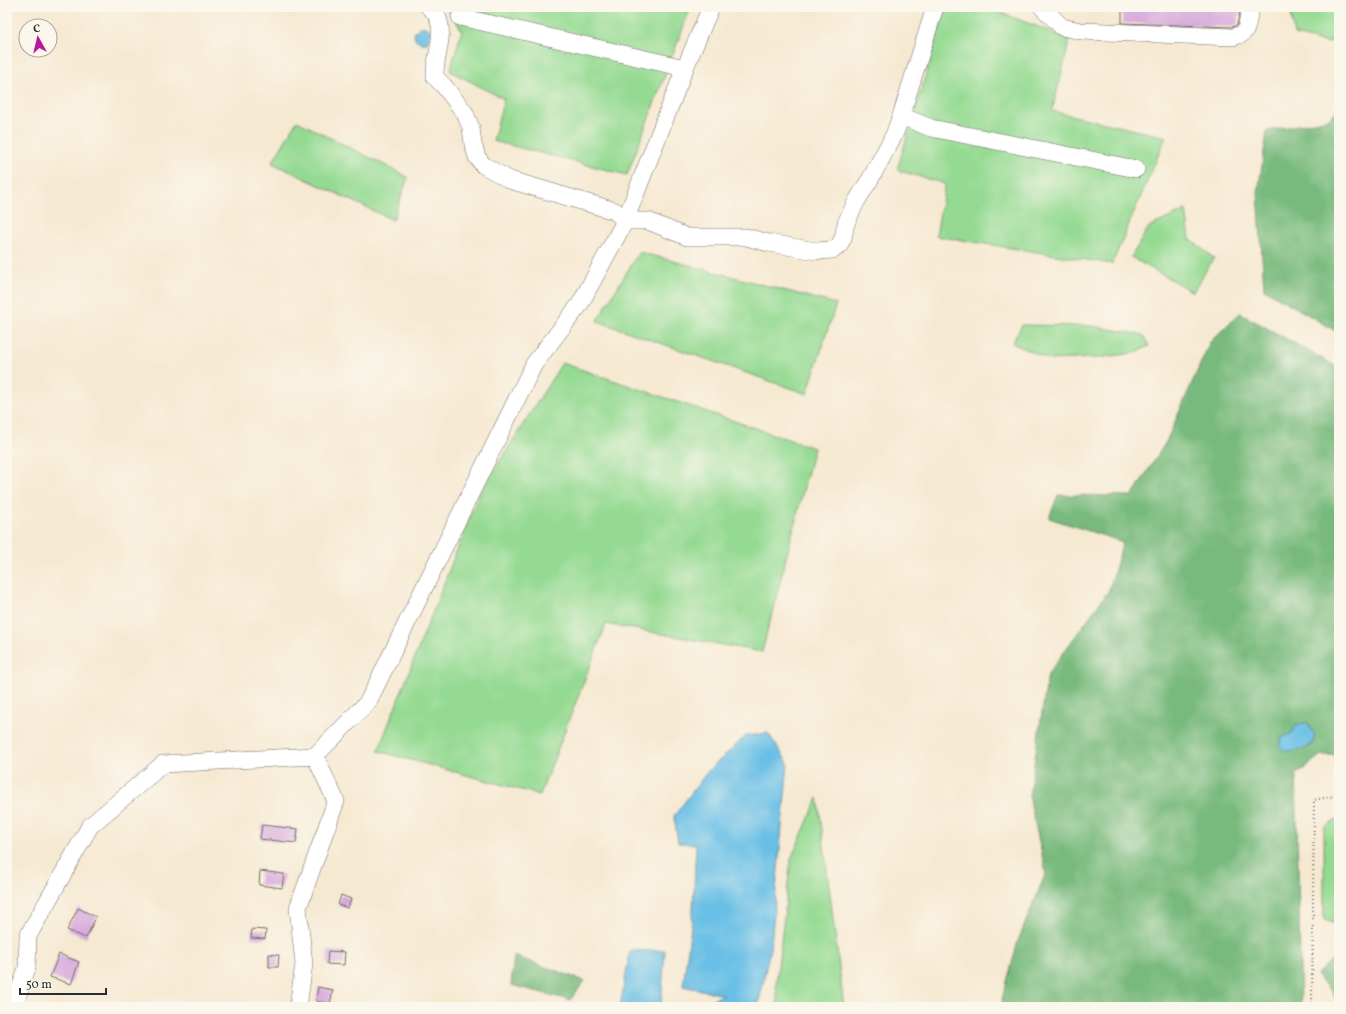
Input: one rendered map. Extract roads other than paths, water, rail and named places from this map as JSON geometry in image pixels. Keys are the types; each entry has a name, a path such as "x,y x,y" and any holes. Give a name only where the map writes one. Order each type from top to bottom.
{"street":[{"path":"429,7 436,13 440,29 440,40 434,66 435,77 465,113 477,157 483,165 510,180 615,211 625,221 648,220 687,237 746,237 769,243 816,251 833,250 839,246 843,238 846,223 856,202 894,135 902,116 935,7"},
{"path":"14,1007 27,968 28,936 90,826 163,764 315,756 368,702 534,364 580,304 625,221 698,35 711,7"},
{"path":"1042,7 1062,27 1080,31 1232,37 1242,34 1246,29 1251,7"},
{"path":"460,17 685,68"},
{"path":"902,116 931,128 1136,169"},
{"path":"298,1007 304,964 298,908 336,801 315,756"}],"water":[{"path":"420,27 426,27 431,31 431,35 427,43 422,43 415,39 415,32"},
{"path":"1308,723 1315,736 1311,745 1296,751 1285,751 1279,745 1282,737 1292,733 1297,724"},
{"path":"768,733 788,763 771,944 758,1007 692,1007 724,995 683,986 693,911 696,844 678,843 674,816 708,771 746,736"},
{"path":"665,950 661,1007 620,1007 630,951"}]}
